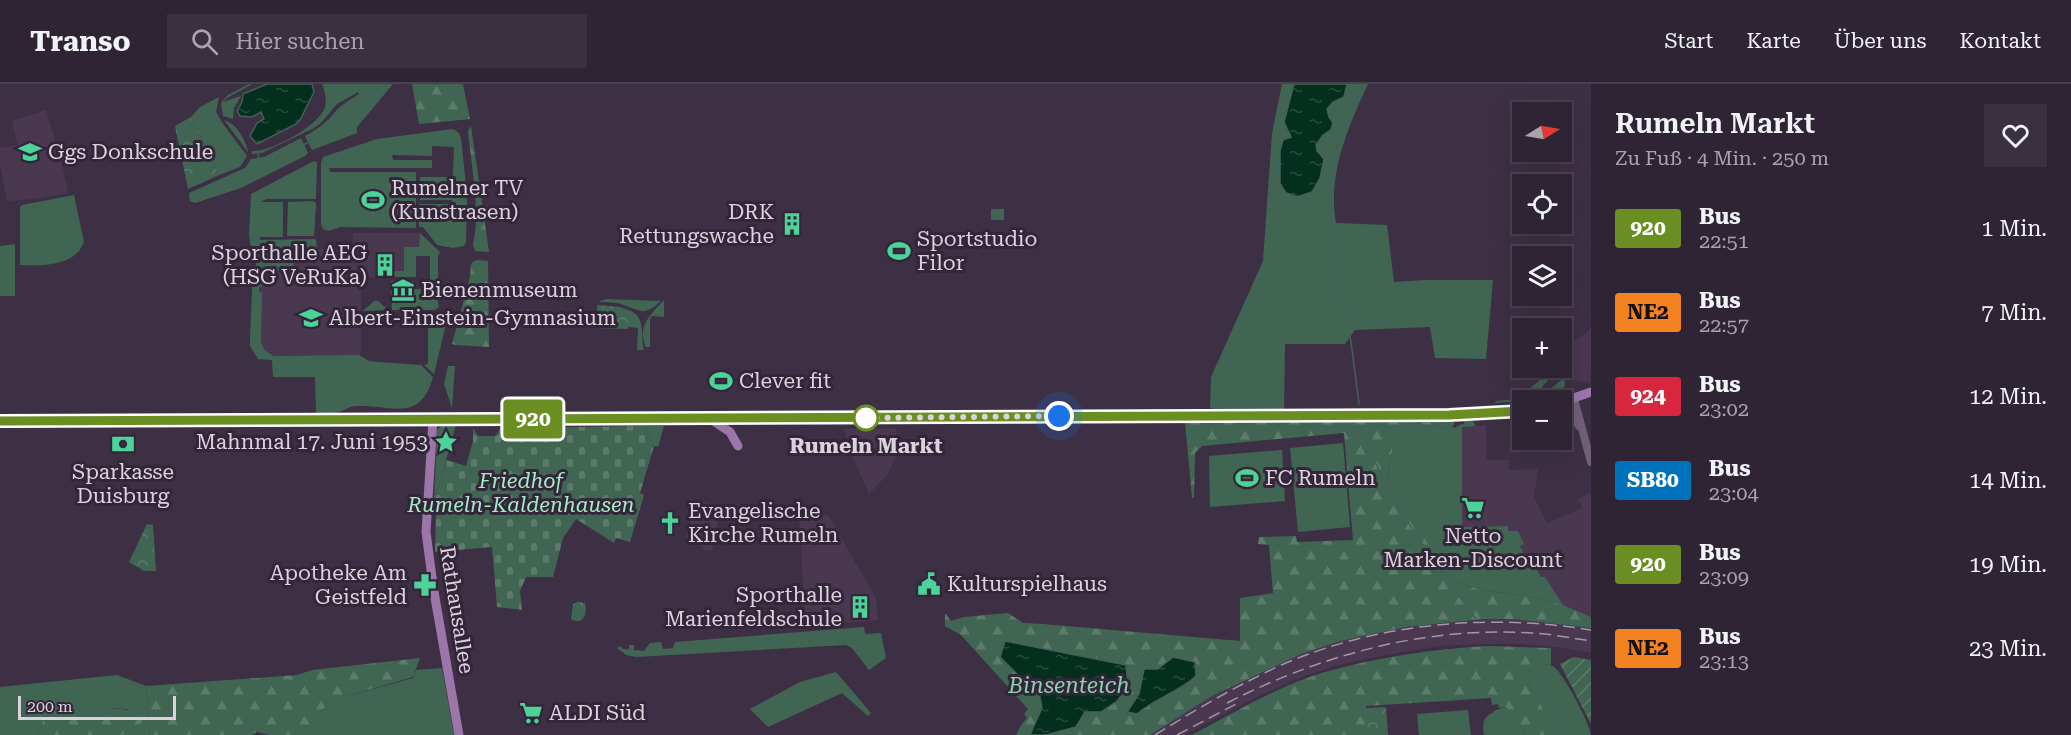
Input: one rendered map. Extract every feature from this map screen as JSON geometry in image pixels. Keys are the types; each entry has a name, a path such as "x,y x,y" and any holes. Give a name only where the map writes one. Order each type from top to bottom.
{"main road":[{"path":"1574,399 1591,392"},
{"path":"0,421 1468,415 1512,412"},
{"path":"710,418 730,432 738,446"},
{"name":"Rathausallee","path":"433,419 426,532 432,583 459,735"}],"street":[{"path":"1574,399 1591,462"},
{"path":"1572,415 1577,421 1586,444"}],"shaded area":[{"name":"Ggs Donkschule","path":"46,110 68,193 7,201 0,164 0,148 18,145 12,122 14,120"},
{"name":"Albert-Einstein-Gymnasium","path":"353,233 420,233 419,247 404,271 392,271 391,277 361,278 361,352 359,355 274,356 269,354 261,342 260,270 294,253 317,253 317,249 352,249"},
{"path":"1591,328 1591,382 1575,381 1572,374 1572,344"},
{"path":"1462,426 1486,426 1487,460 1509,460 1509,470 1538,469 1534,497 1547,523 1582,508 1578,499 1591,492 1591,617 1563,605 1545,577 1541,577 1530,556 1525,558 1520,546 1524,544 1508,531 1508,526 1462,528"},
{"path":"896,428 897,456 887,475 869,494 853,458 844,429"},
{"path":"695,501 721,506 712,551 704,550 698,542 686,539"},
{"path":"828,515 876,598 878,620 806,627 799,517"},
{"path":"1483,619 1513,619 1591,628 1591,653 1521,644 1484,644 1438,646 1381,656 1338,665 1296,679 1184,735 1150,735 1212,696 1301,654 1341,641 1406,627"}],"green space":[{"path":"252,84 223,102 241,96 234,108 233,119 223,116 221,103 228,95"},
{"path":"322,84 393,84 357,127 357,133 312,150 305,136 322,126 340,107 359,94 358,92 337,104 320,124 312,129 262,153 252,154 252,151 282,143 314,122 325,107"},
{"path":"412,84 463,84 470,119 419,124"},
{"path":"1282,84 1294,84 1286,129 1292,137 1280,151 1281,166 1317,151 1316,145 1323,135 1331,130 1327,109 1333,102 1344,97 1347,84 1368,84 1353,117 1337,169 1334,187 1336,223 1387,225 1394,282 1493,280 1486,359 1435,358 1430,327 1355,330 1345,344 1285,344 1284,411 1213,410 1210,407 1211,377 1263,261 1272,133"},
{"path":"219,97 216,112 247,156 240,167 219,175 191,117 200,107"},
{"path":"191,117 219,175 188,189 175,126"},
{"path":"224,120 240,133 248,152"},
{"path":"471,126 489,252 475,251 474,248 476,200 468,131"},
{"path":"453,129 459,133 461,138 467,195 464,246 453,248 437,245 423,227 419,227 419,204 453,204 452,200 420,200 420,177 453,177 454,147 432,146 432,156 392,155 393,160 432,160 432,168 329,168 330,172 416,172 416,228 341,227 328,231 323,229 321,224 321,163 323,157 377,139"},
{"path":"301,138 308,153 305,156 241,188 195,203 190,201 189,193 245,168 251,159 264,157"},
{"path":"314,161 317,162 316,199 266,199 261,202 283,202 283,237 260,237 260,240 316,239 317,254 294,254 293,271 260,271 259,280 262,280 262,287 259,287 259,292 262,293 261,342 269,354 274,356 359,355 369,361 421,365 433,377 421,401 413,406 393,409 354,406 333,414 316,414 315,377 273,377 272,360 258,359 250,346 253,269 256,269 256,252 252,252 249,236 251,194"},
{"path":"74,195 84,242 78,252 57,263 20,265 20,207"},
{"path":"313,201 316,203 314,236 287,236 288,202"},
{"path":"991,209 1004,209 1004,220 991,220"},
{"path":"420,233 440,252 438,256 439,307 435,310 392,310 391,291 395,291 395,297 413,297 413,283 396,283 395,288 391,288 391,281 414,281 415,289 424,289 424,283 430,283 430,256 416,256 416,277 391,277 391,271 404,271 404,247 419,247"},
{"path":"15,244 15,296 0,296 0,246"},
{"path":"478,260 488,261 489,347 455,345 452,344 470,277 471,264"},
{"path":"606,299 661,301 651,309 643,311 617,303 598,302"},
{"path":"664,300 664,317 652,316 650,319 650,347 646,347 643,333 646,321"},
{"path":"374,301 378,301 388,310 363,311"},
{"path":"597,305 628,310 628,329 597,328"},
{"path":"628,310 634,313 640,321 644,350 637,350 638,328 628,327"},
{"path":"428,322 446,324 434,374 424,365 428,364"},
{"path":"448,366 455,366 452,408 444,384"},
{"path":"1542,378 1550,378 1542,387 1544,390 1528,390"},
{"path":"1564,378 1565,386 1559,390 1549,390"},
{"path":"1512,399 1512,402 1495,403"},
{"path":"1413,418 1453,421 1455,424 1450,428 1405,424 1394,440 1387,480 1443,567 1459,583 1482,590 1528,596 1563,605 1591,617 1591,628 1513,619 1483,619 1406,627 1341,641 1301,654 1212,696 1150,735 1046,735 1076,727 1085,711 1101,712 1000,657 1040,697 1042,707 1030,735 1016,735 1027,718 1024,714 1028,709 961,635 945,626 945,613 951,621 964,617 1008,613 1023,623 1240,641 1240,598 1273,593 1269,545 1258,544 1259,537 1296,536 1297,542 1353,540 1344,433 1202,446 1195,453 1194,498 1192,498 1185,422","holes":["1173,657 1185,686 1172,691 1137,714 1128,712 1147,682"]},
{"path":"1472,420 1476,426 1462,427 1462,527 1508,526 1508,531 1518,531 1524,544 1520,546 1525,557 1530,556 1541,577 1545,577 1563,605 1528,596 1482,590 1459,583 1442,567 1387,480 1394,440 1405,424 1450,428 1452,426 1454,428 1464,425 1464,421"},
{"path":"444,423 456,425 434,503 437,430"},
{"name":"Friedhof Rumeln-Kaldenhausen","path":"501,426 508,428 644,426 654,446 640,493 644,495 630,542 616,538 614,543 576,519 563,538 553,577 526,577 520,591 522,610 497,607 492,547 435,552 434,503 446,460 466,466 473,441 473,428 478,436 496,436"},
{"path":"644,426 664,426 658,447 654,446"},
{"path":"1343,443 1350,527 1298,532 1290,448"},
{"name":"FC Rumeln","path":"1282,450 1285,501 1210,507 1209,456"},
{"path":"147,524 153,525 156,571 144,571 129,562"},
{"path":"585,603 585,615 581,620 575,621 571,619 573,604"},
{"path":"864,627 865,634 881,633 886,658 869,670 852,648 846,645 636,657 626,655 617,648 620,646 623,649 629,649 629,645 634,645 634,650 644,651 650,643 661,642 663,649 673,648 675,642"},
{"path":"1488,646 1551,648 1551,665 1544,664 1542,669 1531,669 1529,686 1556,730 1556,735 1526,735 1506,707 1499,708 1498,704 1492,705 1491,698 1366,706 1367,735 1192,735 1274,692 1325,672 1406,654"},
{"path":"1574,657 1591,660 1591,724 1560,664"},
{"path":"420,658 413,677 341,698 321,710 310,725 293,735 270,735 257,732 252,735 150,735 146,686 297,675 312,670"},
{"path":"1544,664 1555,667 1566,682 1591,735 1556,735 1556,730 1529,686 1531,669"},
{"path":"442,668 454,735 293,735 310,725 321,710 341,698 413,678 416,670"},
{"path":"836,672 871,713 868,716 842,693 768,727 750,709 800,682"},
{"path":"117,675 146,686 150,735 122,735 142,723 127,709 108,708 71,716 33,704 44,718 38,735 0,735 0,687"},
{"path":"79,703 90,712 105,703 108,708 138,711 142,723 122,735 38,735 44,718 24,713 33,704 71,716"},
{"path":"1386,707 1388,735 1367,735 1365,708"},
{"path":"1506,707 1526,735 1484,735 1485,719 1493,711"},
{"path":"1468,710 1471,735 1419,735 1417,714"}],"water":[{"path":"267,84 312,84 314,92 296,124 257,144 250,136 257,123 264,119 261,112 252,117 240,116 237,111 243,94"},
{"path":"1294,84 1347,84 1344,97 1333,102 1327,109 1333,123 1331,130 1323,135 1316,145 1317,151 1324,159 1320,178 1312,192 1297,197 1286,193 1280,184 1280,151 1283,140 1291,137 1284,122"},
{"name":"Binsenteich","path":"1005,641 1126,665 1128,687 1117,701 1101,712 1085,712 1076,727 1046,735 1030,735 1042,708 1040,697 1000,657"},
{"name":"Binsenteich","path":"1173,657 1195,662 1196,676 1137,714 1127,712 1139,694 1144,669 1158,669"}],"waterway":[{"path":"258,151 259,163 265,164 341,126 373,84"},
{"path":"1359,404 1328,202 1336,147 1365,84"},
{"path":"1359,425 1396,502 1442,573 1476,619"},
{"path":"1536,678 1571,735"}],"railway":[{"path":"1155,735 1279,666 1316,651 1354,640 1393,631 1472,623 1512,622 1591,630"},
{"path":"1227,703 1299,671 1375,647 1413,639 1492,632 1539,634 1591,641"},
{"path":"1177,735 1238,703"}],"bus line":[{"name":"920","path":"0,421 1449,415 1512,413"}],"place":[{"name":"Ggs Donkschule","path":"30,152"},
{"name":"Rumelner TV (Kunstrasen)","path":"373,200"},
{"name":"DRK Rettungswache","path":"792,224"},
{"name":"Sportstudio Filor","path":"899,251"},
{"name":"Sporthalle AEG (HSG VeRuKa)","path":"385,265"},
{"name":"Bienenmuseum","path":"403,290"},
{"name":"Albert-Einstein-Gymnasium","path":"311,318"},
{"name":"Clever fit","path":"721,381"},
{"name":"Rumeln Markt","path":"866,418"},
{"name":"Mahnmal 17. Juni 1953","path":"446,442"},
{"name":"Sparkasse Duisburg","path":"123,444"},
{"name":"FC Rumeln","path":"1247,478"},
{"name":"Netto Marken-Discount","path":"1473,508"},
{"name":"Evangelische Kirche Rumeln","path":"670,523"},
{"name":"Kulturspielhaus","path":"929,584"},
{"name":"Apotheke Am Geistfeld","path":"425,585"},
{"name":"Sporthalle Marienfeldschule","path":"860,607"},
{"name":"ALDI Süd","path":"531,713"}],"route":[{"path":"866,418 1059,416"}]}
